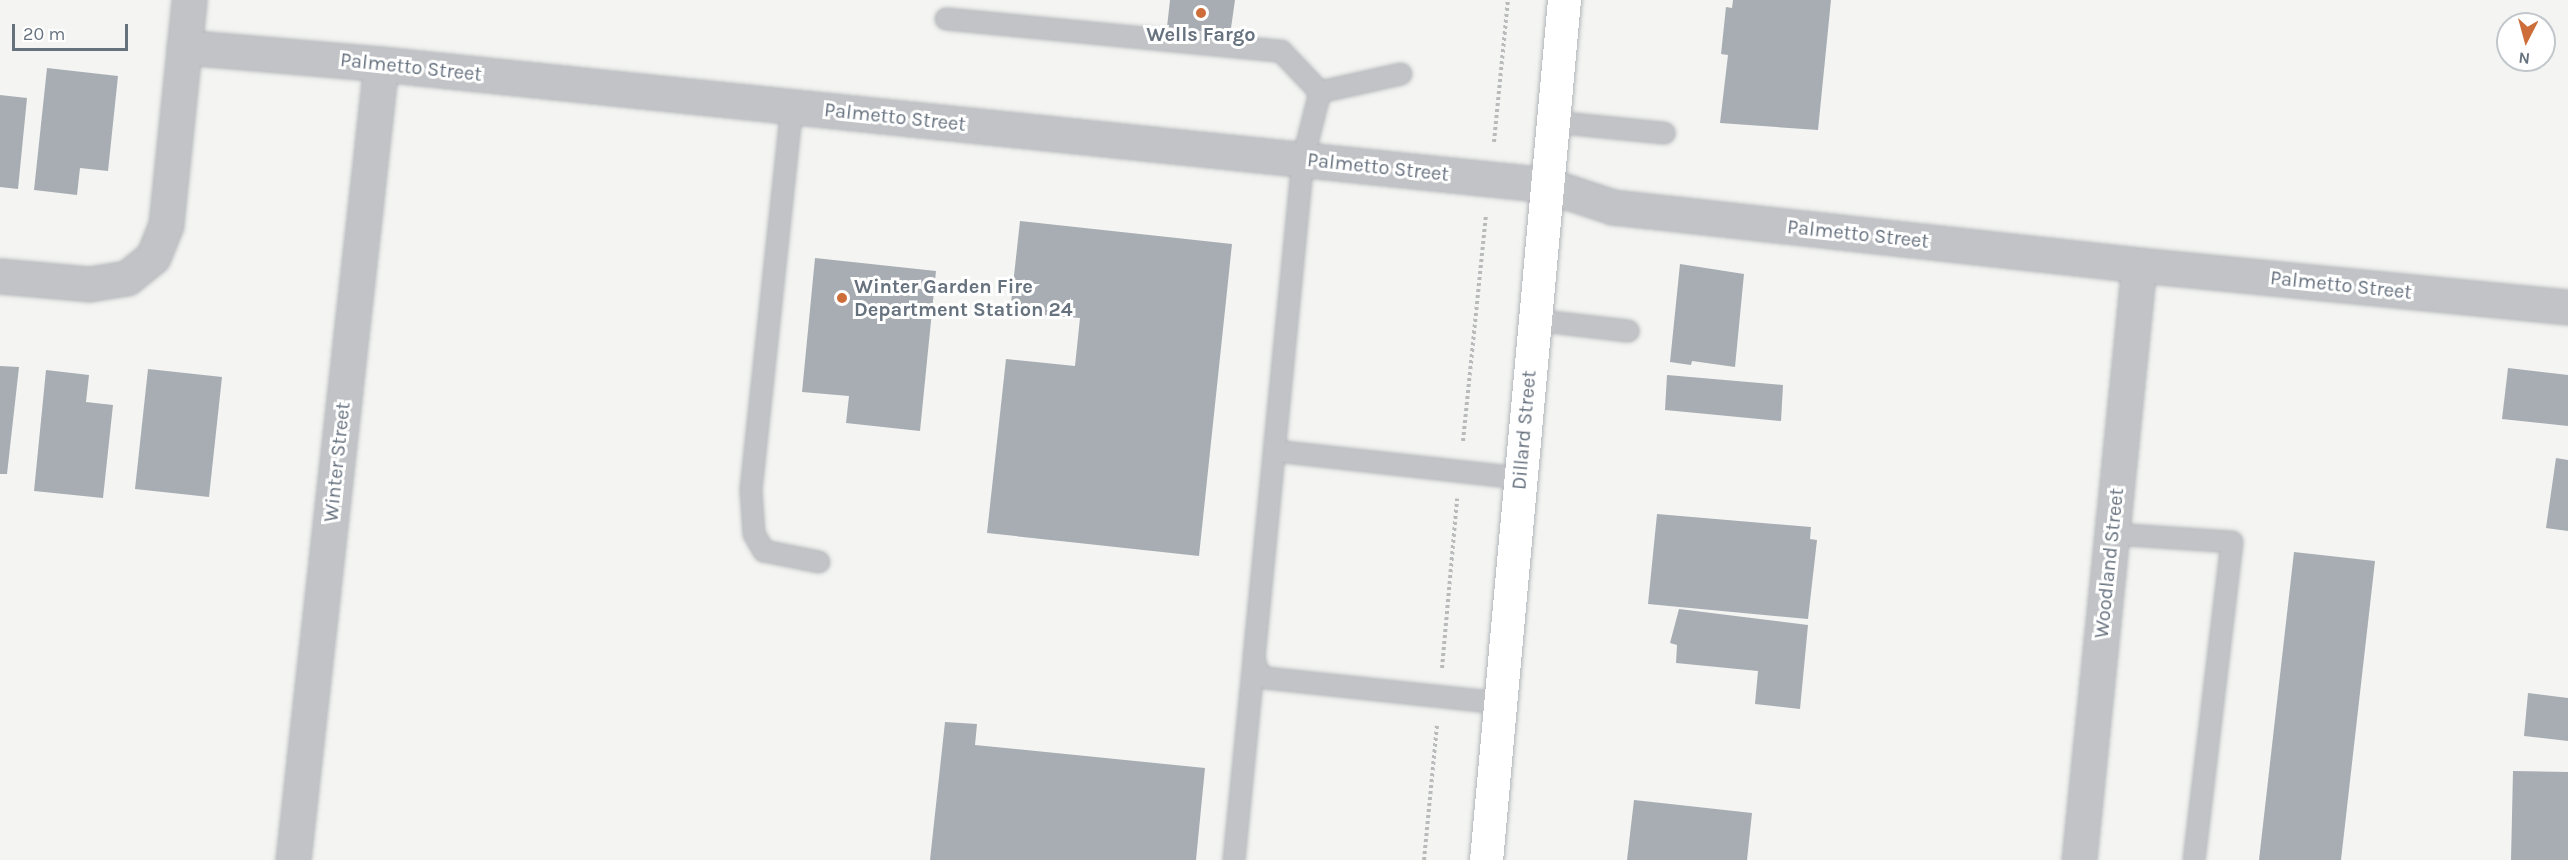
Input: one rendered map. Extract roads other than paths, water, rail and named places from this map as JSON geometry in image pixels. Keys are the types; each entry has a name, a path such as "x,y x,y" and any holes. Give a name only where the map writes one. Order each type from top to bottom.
{"main road":[{"name":"Dillard Street","path":"1486,860 1564,0"}],"street":[{"path":"0,276 89,284 128,278 153,256 166,224 189,0"},
{"name":"Palmetto Street","path":"184,47 381,64 1547,185 1612,207 2139,265 2568,308"},
{"name":"Winter Street","path":"293,860 381,64"},
{"name":"Woodland Street","path":"2079,860 2139,265"}],"lane":[{"path":"946,19 1281,51 1320,92"},
{"path":"1320,92 1401,74"},
{"path":"1234,860 1303,159 1320,92"},
{"path":"792,106 751,490 754,534 764,551 819,562"},
{"path":"1553,122 1664,133"},
{"path":"1534,320 1628,331"},
{"path":"1275,451 1520,478"},
{"path":"2112,534 2232,542 2194,860"},
{"path":"1254,658 1258,673 1266,678 1500,703"}],"place":[{"name":"Wells Fargo","path":"1201,13"},
{"name":"Winter Garden Fire Department Station 24","path":"842,298"}]}
